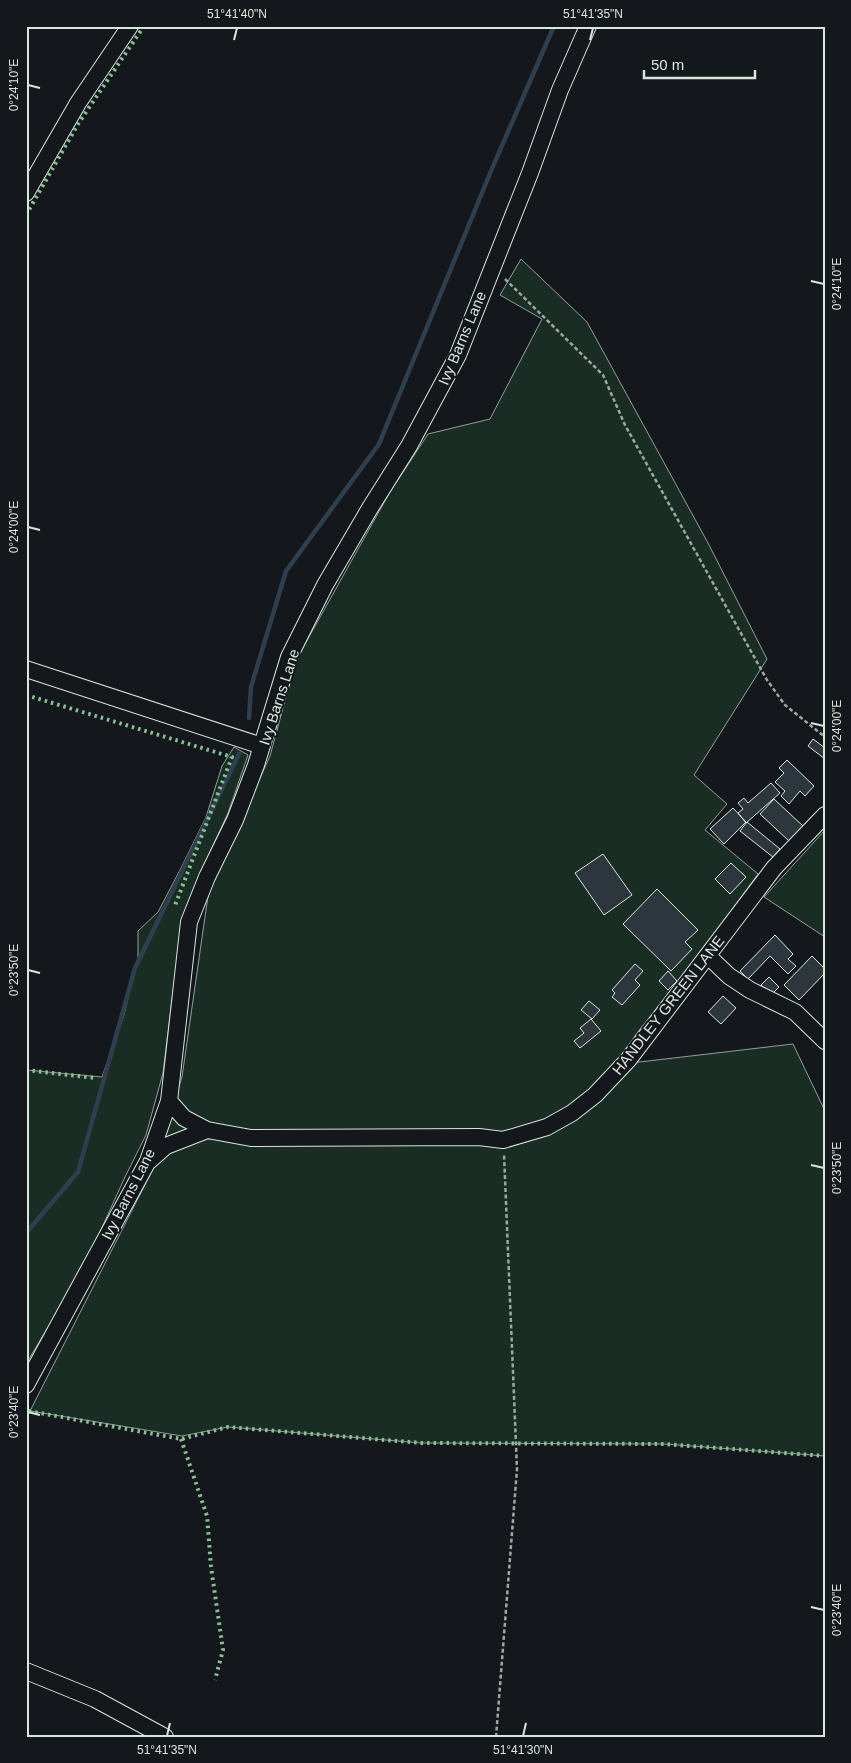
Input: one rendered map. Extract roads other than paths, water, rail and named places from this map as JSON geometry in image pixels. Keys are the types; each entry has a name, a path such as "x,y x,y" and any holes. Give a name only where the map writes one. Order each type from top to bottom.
{"street":[{"path":"26,193 78,103 130,26"},
{"name":"Ivy Barns Lane","path":"26,1385 148,1161 170,1101 189,922 207,877 235,820 262,746 289,657 325,585 409,446 458,355 560,90 588,26"},
{"path":"26,669 262,746"},
{"name":"HANDLEY GREEN LANE","path":"170,1101 184,1118 207,1130 251,1138 479,1137 503,1140 547,1127 572,1113 595,1095 629,1059 774,868 825,814"},
{"path":"708,956 729,976 750,990 795,1012 825,1041"},
{"path":"148,1161 166,1146 207,1130"},
{"path":"26,1671 95,1699 165,1737"}],"waterway":[{"path":"249,718 251,687 286,571 379,444 491,171 554,26"},
{"path":"26,1233 78,1172 135,968 239,754"}]}
